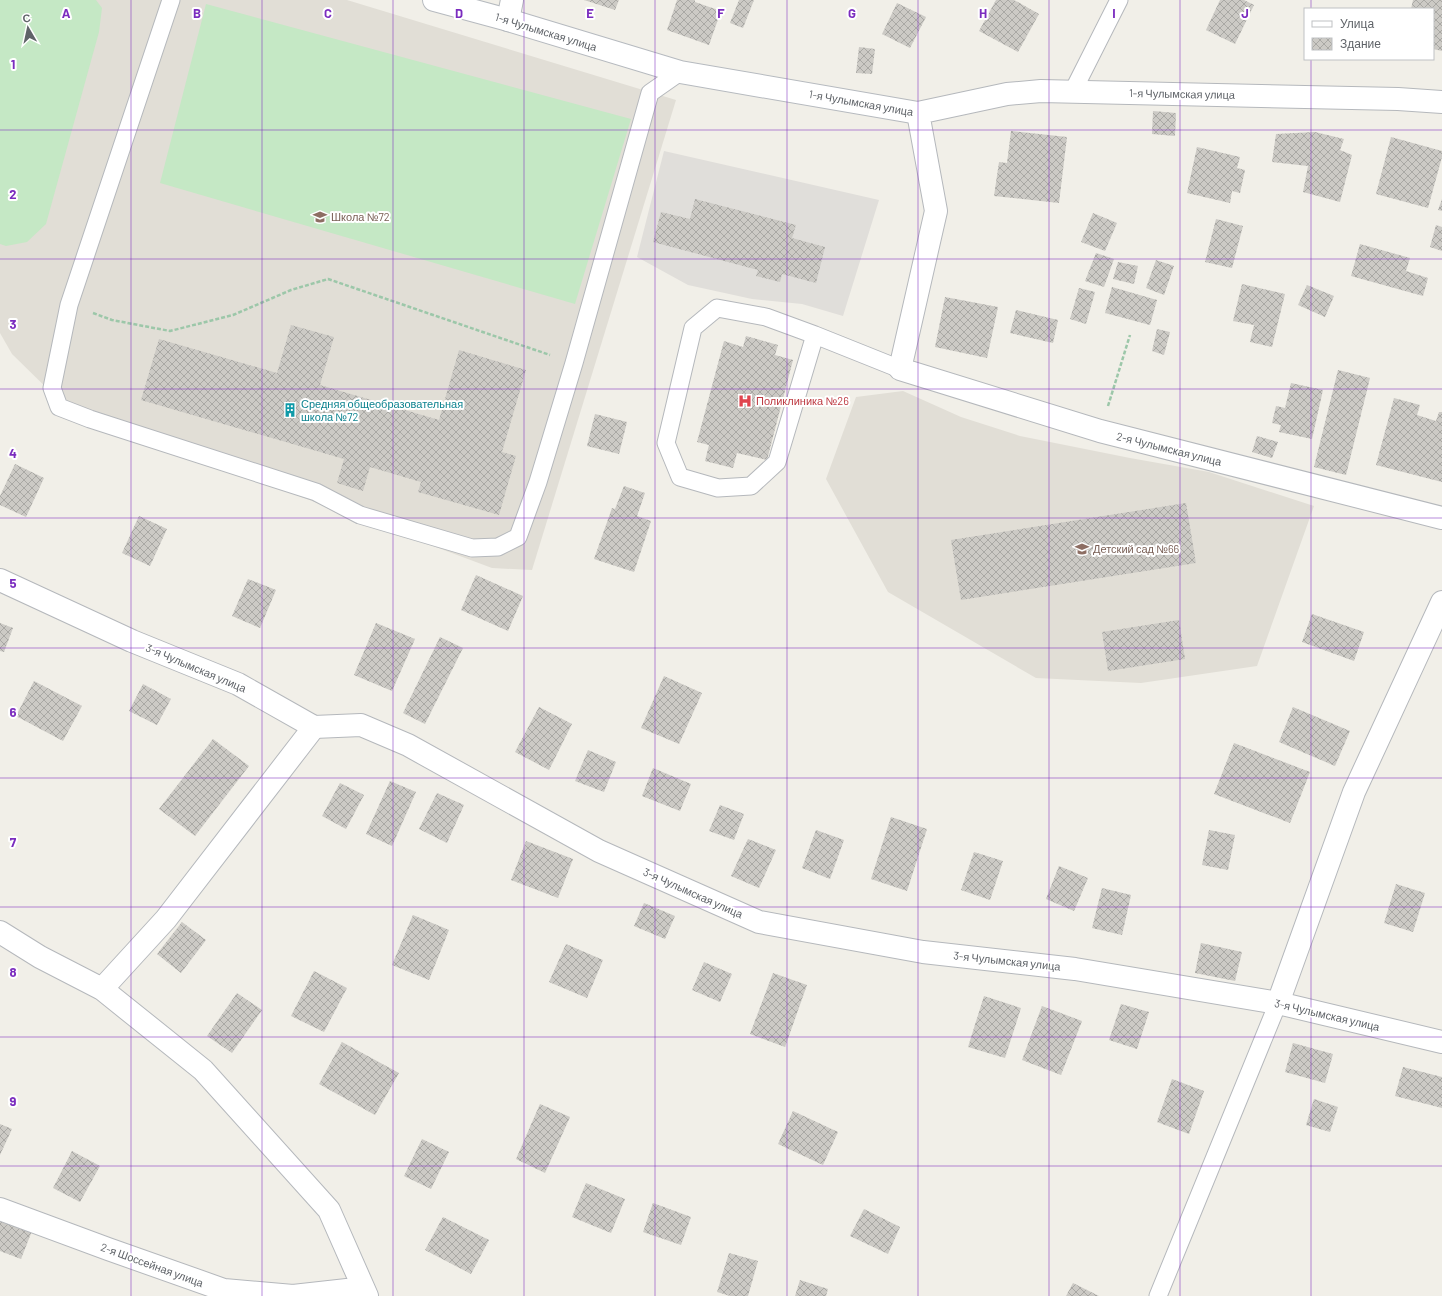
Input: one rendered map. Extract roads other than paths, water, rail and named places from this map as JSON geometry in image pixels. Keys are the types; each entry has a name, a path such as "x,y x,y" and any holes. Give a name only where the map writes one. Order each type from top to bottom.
{"street":[{"name":"1-я Чулымская улица","path":"434,0 510,10 680,72 918,113 1007,94 1041,91 1398,99 1442,102"},
{"path":"900,369 936,211 918,113"},
{"name":"2-я Чулымская улица","path":"900,369 1100,431 1442,518"},
{"name":"3-я Чулымская улица","path":"0,580 132,641 238,684 314,727 361,725 408,745 600,851 759,922 923,952 1075,969 1278,1003 1442,1042"},
{"path":"1278,1003 1354,792 1442,602"},
{"path":"102,989 166,918 314,727"},
{"path":"0,932 40,957 102,989 203,1070 329,1210 367,1296"},
{"name":"2-я Шоссейная улица","path":"0,1208 108,1249 224,1290 293,1296 347,1290 355,1296"}],"lane":[{"path":"171,0 69,305 52,388 59,407 90,419 316,492 360,515 472,548 498,547 518,537 538,482 574,363 650,92 680,72"},
{"path":"1073,91 1119,0"},
{"path":"815,335 777,462 752,486 718,488 680,477 666,443 693,328 717,308 766,317 815,335 900,369"},
{"path":"1158,1296 1278,1003"}],"place":[{"name":"Школа №72","path":"320,217"},
{"name":"Поликлиника №26","path":"745,401"},
{"name":"Средняя общеобразовательная школа №72","path":"290,410"},
{"name":"Детский сад №66","path":"1082,549"}]}
